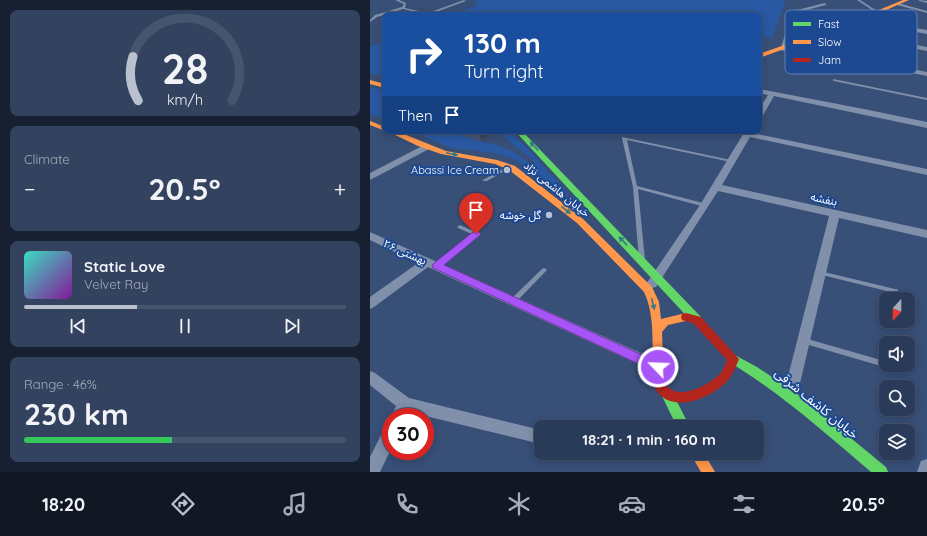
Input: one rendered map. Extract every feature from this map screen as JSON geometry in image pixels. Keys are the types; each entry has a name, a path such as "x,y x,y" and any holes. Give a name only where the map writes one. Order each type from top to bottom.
{"main road":[{"path":"876,10 900,1"},
{"path":"878,10 900,1"},
{"path":"762,55 785,46"},
{"path":"762,51 785,46"},
{"path":"370,82 382,85"},
{"path":"370,123 382,128"},
{"name":"خیابان هاشمی نژاد","path":"397,134 426,147 452,155 493,160 510,167 580,221 648,290 654,302 657,331"},
{"path":"523,134 733,359 725,378 702,391 681,398 667,394"},
{"path":"680,420 667,394 658,383 657,331 664,323 674,318 686,317 697,320"},
{"name":"خیابان کاشف شرقی","path":"733,359 760,373 881,472"},
{"path":"701,460 708,472"}],"street":[{"path":"917,30 927,32"},
{"path":"781,47 785,48"},
{"path":"917,47 927,49"},
{"path":"917,72 927,74"},
{"path":"762,92 864,111 927,125"},
{"path":"762,110 772,94"},
{"path":"648,290 705,204 747,134"},
{"path":"753,134 927,172"},
{"path":"370,177 426,147"},
{"name":"بنفشه","path":"715,187 927,234"},
{"path":"790,396 835,214"},
{"name":"بهشتی ۲۶","path":"370,236 658,367"},
{"path":"370,304 432,264"},
{"path":"370,377 399,408"},
{"path":"434,417 534,436"},
{"path":"371,472 382,450"},
{"path":"925,472 927,467"}],"lane":[{"path":"396,0 405,4 403,8"},
{"path":"858,0 876,10"},
{"path":"920,0 927,2"},
{"path":"434,12 465,1"},
{"path":"900,1 927,12"},
{"path":"802,10 825,4"},
{"path":"390,12 403,8 420,12"},
{"path":"370,21 376,16 382,14"},
{"path":"781,47 785,36"},
{"path":"834,80 927,99"},
{"path":"643,262 635,187 624,138 731,161"},
{"path":"485,180 510,167"},
{"path":"635,187 705,204"},
{"path":"432,264 476,234 460,226"},
{"path":"513,301 544,270"},
{"path":"820,273 895,291"},
{"path":"804,341 879,362"}],"shaded area":[{"path":"475,0 786,0 772,38 762,36 762,12 460,12 477,5"},
{"path":"382,42 382,76 370,73 370,47"},
{"path":"370,87 382,90 382,119 370,114"},
{"path":"418,134 458,134 481,142 494,144 514,152 529,163 534,164 533,160 500,134 511,134 523,144 570,196 512,158 495,153 452,148"}],"traffic: fast":[{"path":"521,134 697,320"},
{"path":"733,359 773,383 810,411 881,472"},
{"path":"667,394 680,420"}],"traffic: slow":[{"path":"883,10 907,0"},
{"path":"762,55 785,47"},
{"path":"370,82 382,85"},
{"path":"370,123 382,128"},
{"path":"397,134 443,153 459,157 497,162 512,168 580,221 648,290 654,302 657,331"},
{"path":"658,381 657,331 665,322 686,317"},
{"path":"701,460 708,472"}],"traffic: jam":[{"path":"658,381 662,390 669,395 678,397 688,396 698,394 708,389 716,384 728,372 733,359 697,320 686,317"}],"place":[{"name":"Abassi Ice Cream","path":"507,170"},
{"name":"گل خوشه","path":"549,215"}],"route":[{"path":"476,234 436,266 658,367"}]}
